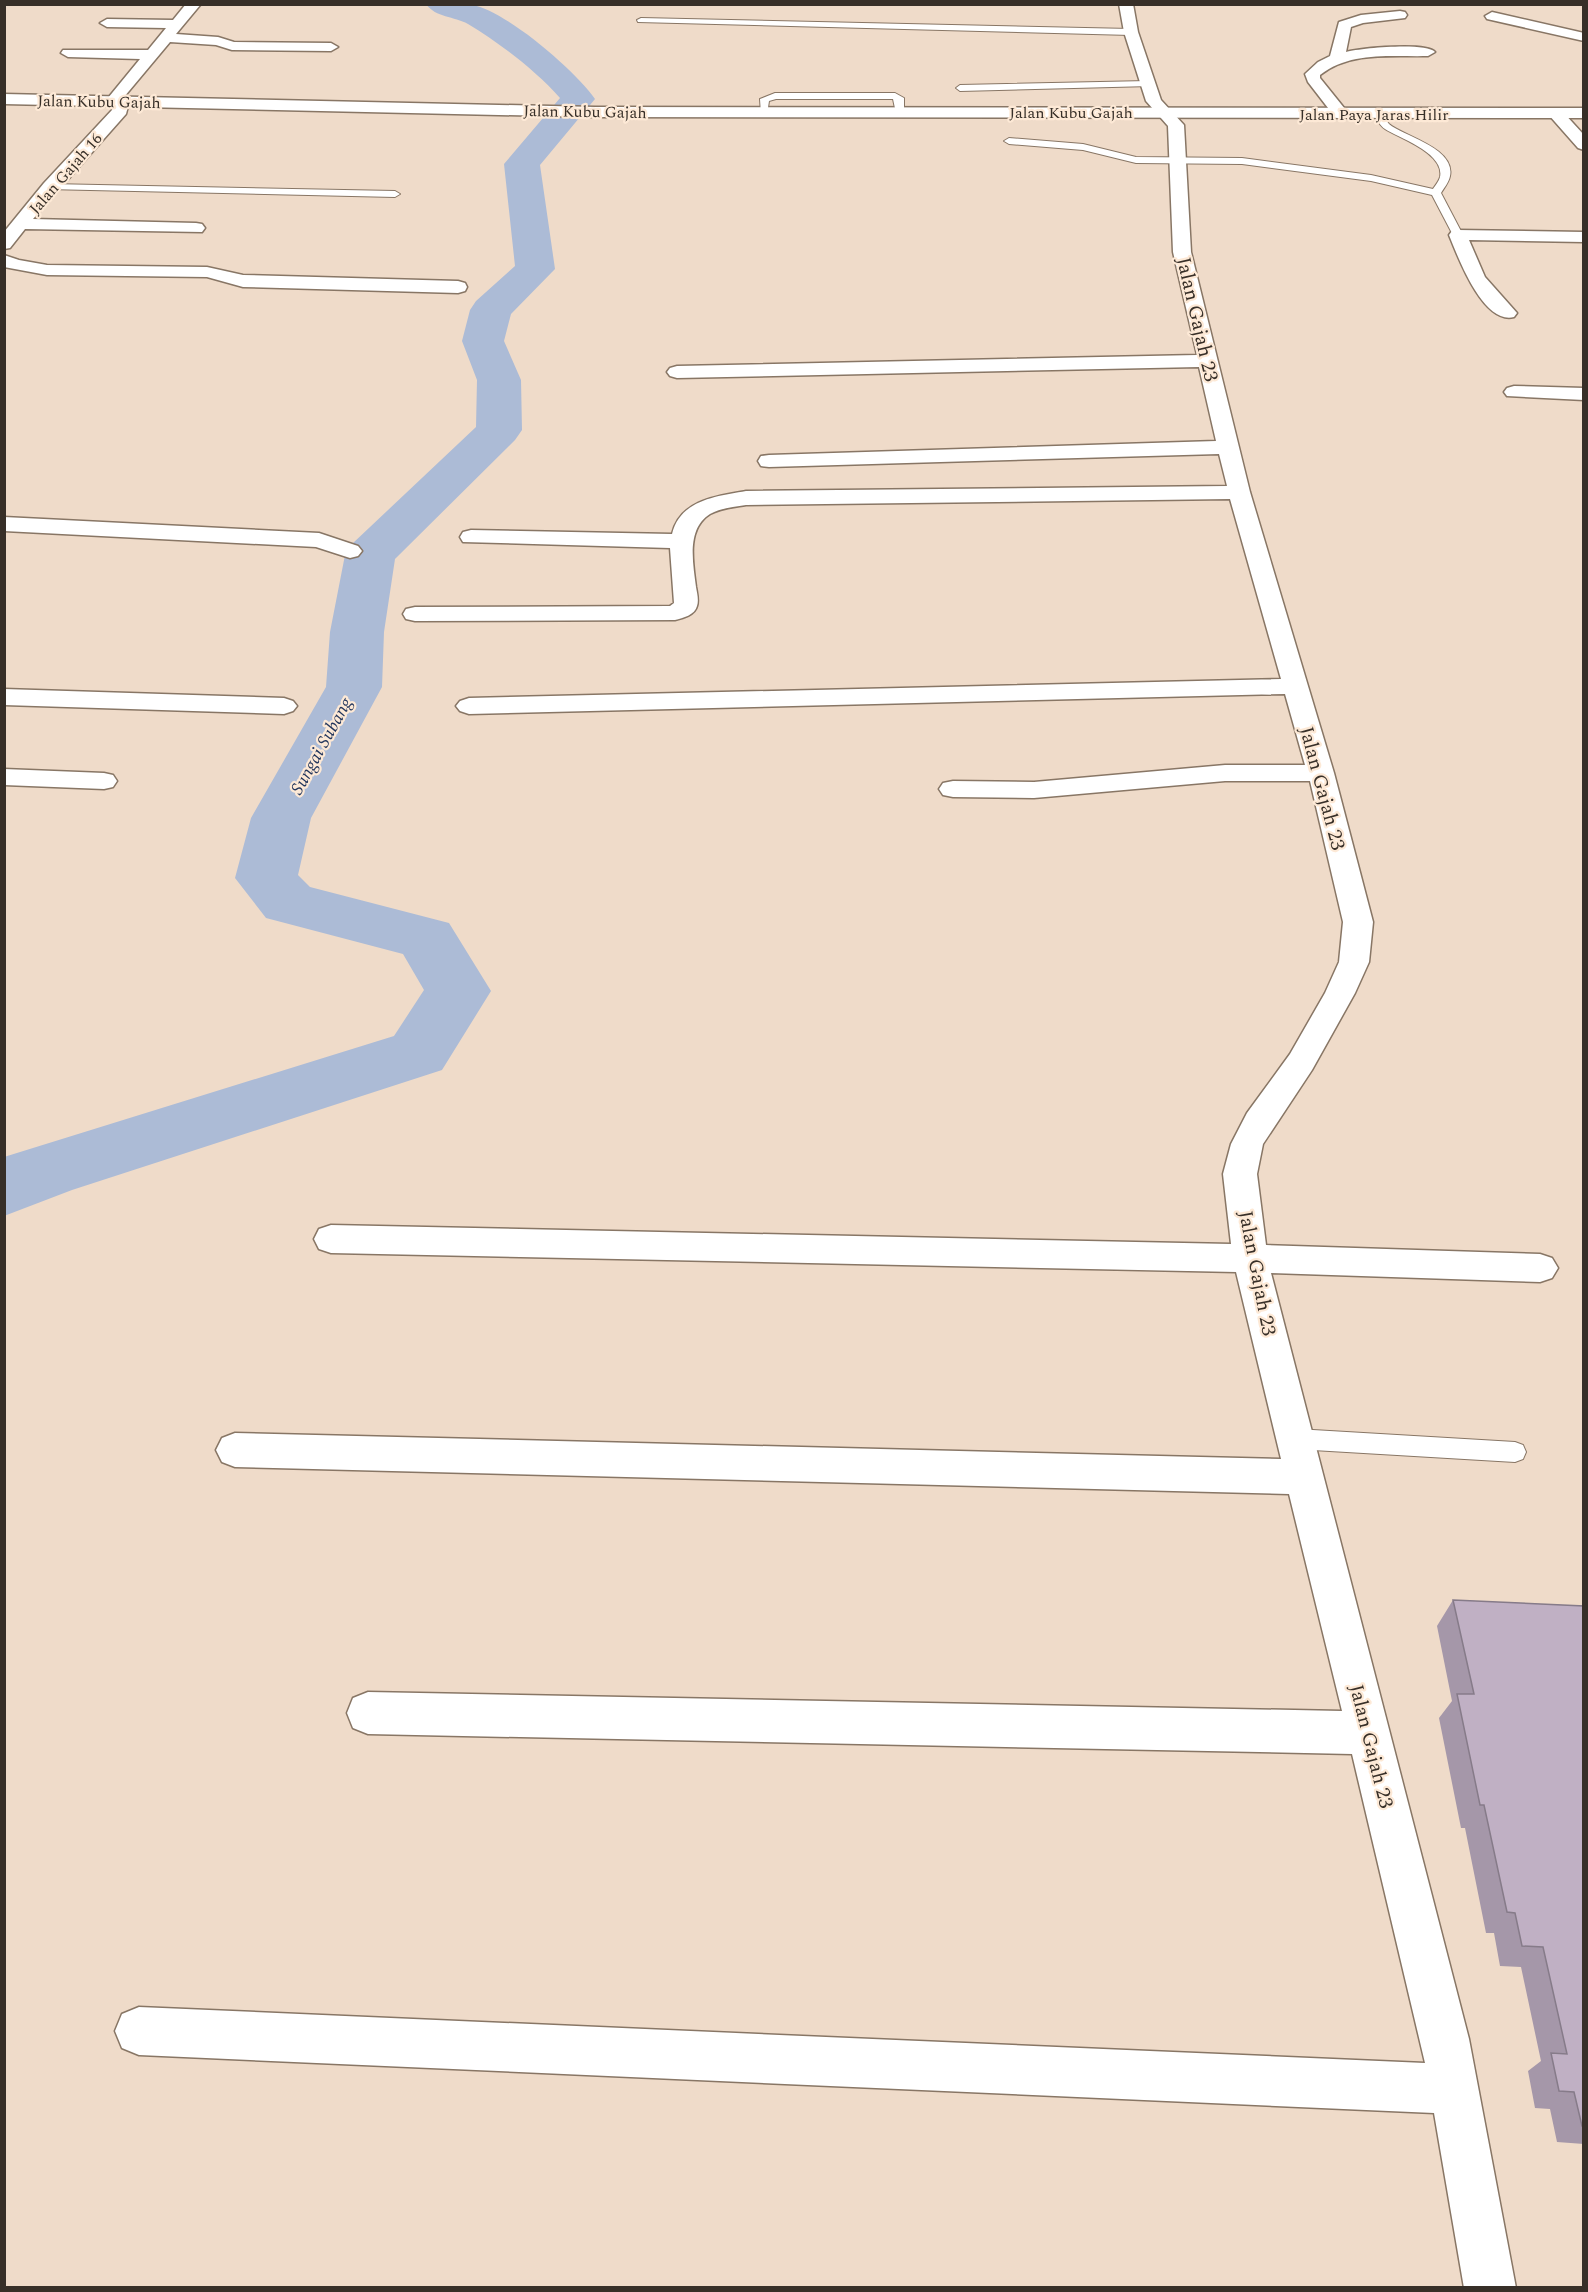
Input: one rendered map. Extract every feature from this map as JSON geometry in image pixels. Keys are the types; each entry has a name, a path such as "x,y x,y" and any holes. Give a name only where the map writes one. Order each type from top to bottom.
{"street":[{"path":"68,53 153,55 194,4"},
{"name":"Jalan Gajah 23","path":"1125,4 1131,32 1154,101 1176,124 1182,252 1239,492 1321,773 1358,922 1354,962 1340,993 1301,1062 1259,1122 1247,1144 1240,1174 1251,1258 1442,2027 1490,2288"},
{"path":"1478,8 1495,10 1584,37"},
{"path":"1337,59 1344,25 1361,19 1400,15"},
{"path":"107,23 178,24"},
{"path":"167,38 218,41 232,46 331,47"},
{"path":"1341,114 1313,79 1312,74 1319,67 1337,59 1364,54 1428,52"},
{"name":"Jalan Gajah 16","path":"4,243 50,187 120,111 121,102 116,98 118,94 153,55"},
{"name":"Jalan Kubu Gajah","path":"4,99 595,112 1165,113"},
{"name":"Jalan Paya Jaras Hilir","path":"1165,113 1584,113"},
{"path":"1556,114 1584,146"},
{"path":"21,224 196,228"},
{"path":"1507,313 1490,297 1476,278 1458,235 1584,237"},
{"path":"4,260 15,265 46,270 207,272 243,281 458,287"},
{"path":"677,372 1208,361"},
{"path":"1514,392 1584,393"},
{"path":"769,461 1228,447"},
{"path":"415,614 675,613 685,607 686,603 681,541 689,517 703,507 723,500 1239,492"},
{"path":"4,524 300,538 319,540 350,550"},
{"path":"471,537 681,541"},
{"path":"469,706 1295,686"},
{"path":"4,697 285,706"},
{"path":"953,789 1034,790 1225,773 1321,773"},
{"path":"4,777 104,781"},
{"path":"331,1239 1251,1258 1540,1268"},
{"path":"235,1450 1305,1477"},
{"path":"368,1713 1369,1733"},
{"path":"139,2031 1454,2089"}],"lane":[{"path":"641,20 1131,32"},
{"path":"960,88 1148,84"},
{"path":"1378,114 1386,126 1419,142 1438,158 1444,167 1445,176 1436,193"},
{"path":"1009,141 1083,147 1136,159 1242,161 1371,178 1436,193 1458,235"},
{"path":"50,187 395,194"},
{"path":"1296,1438 1515,1452"}],"building":[{"path":"1453,1600 1584,1606 1584,2126 1582,2126 1574,2092 1559,2091 1551,2053 1567,2054 1543,1947 1522,1946 1515,1913 1507,1912 1484,1805 1480,1805 1457,1694 1474,1694"}],"waterway":[{"name":"Sungai Subang","path":"4,1188 46,1170 418,1053 458,991 426,938 288,903 266,878 281,818 354,687 357,632 370,555 499,430 499,380 483,341 491,310 535,269 522,164 578,99 547,67 500,32 476,16 441,4"}]}
